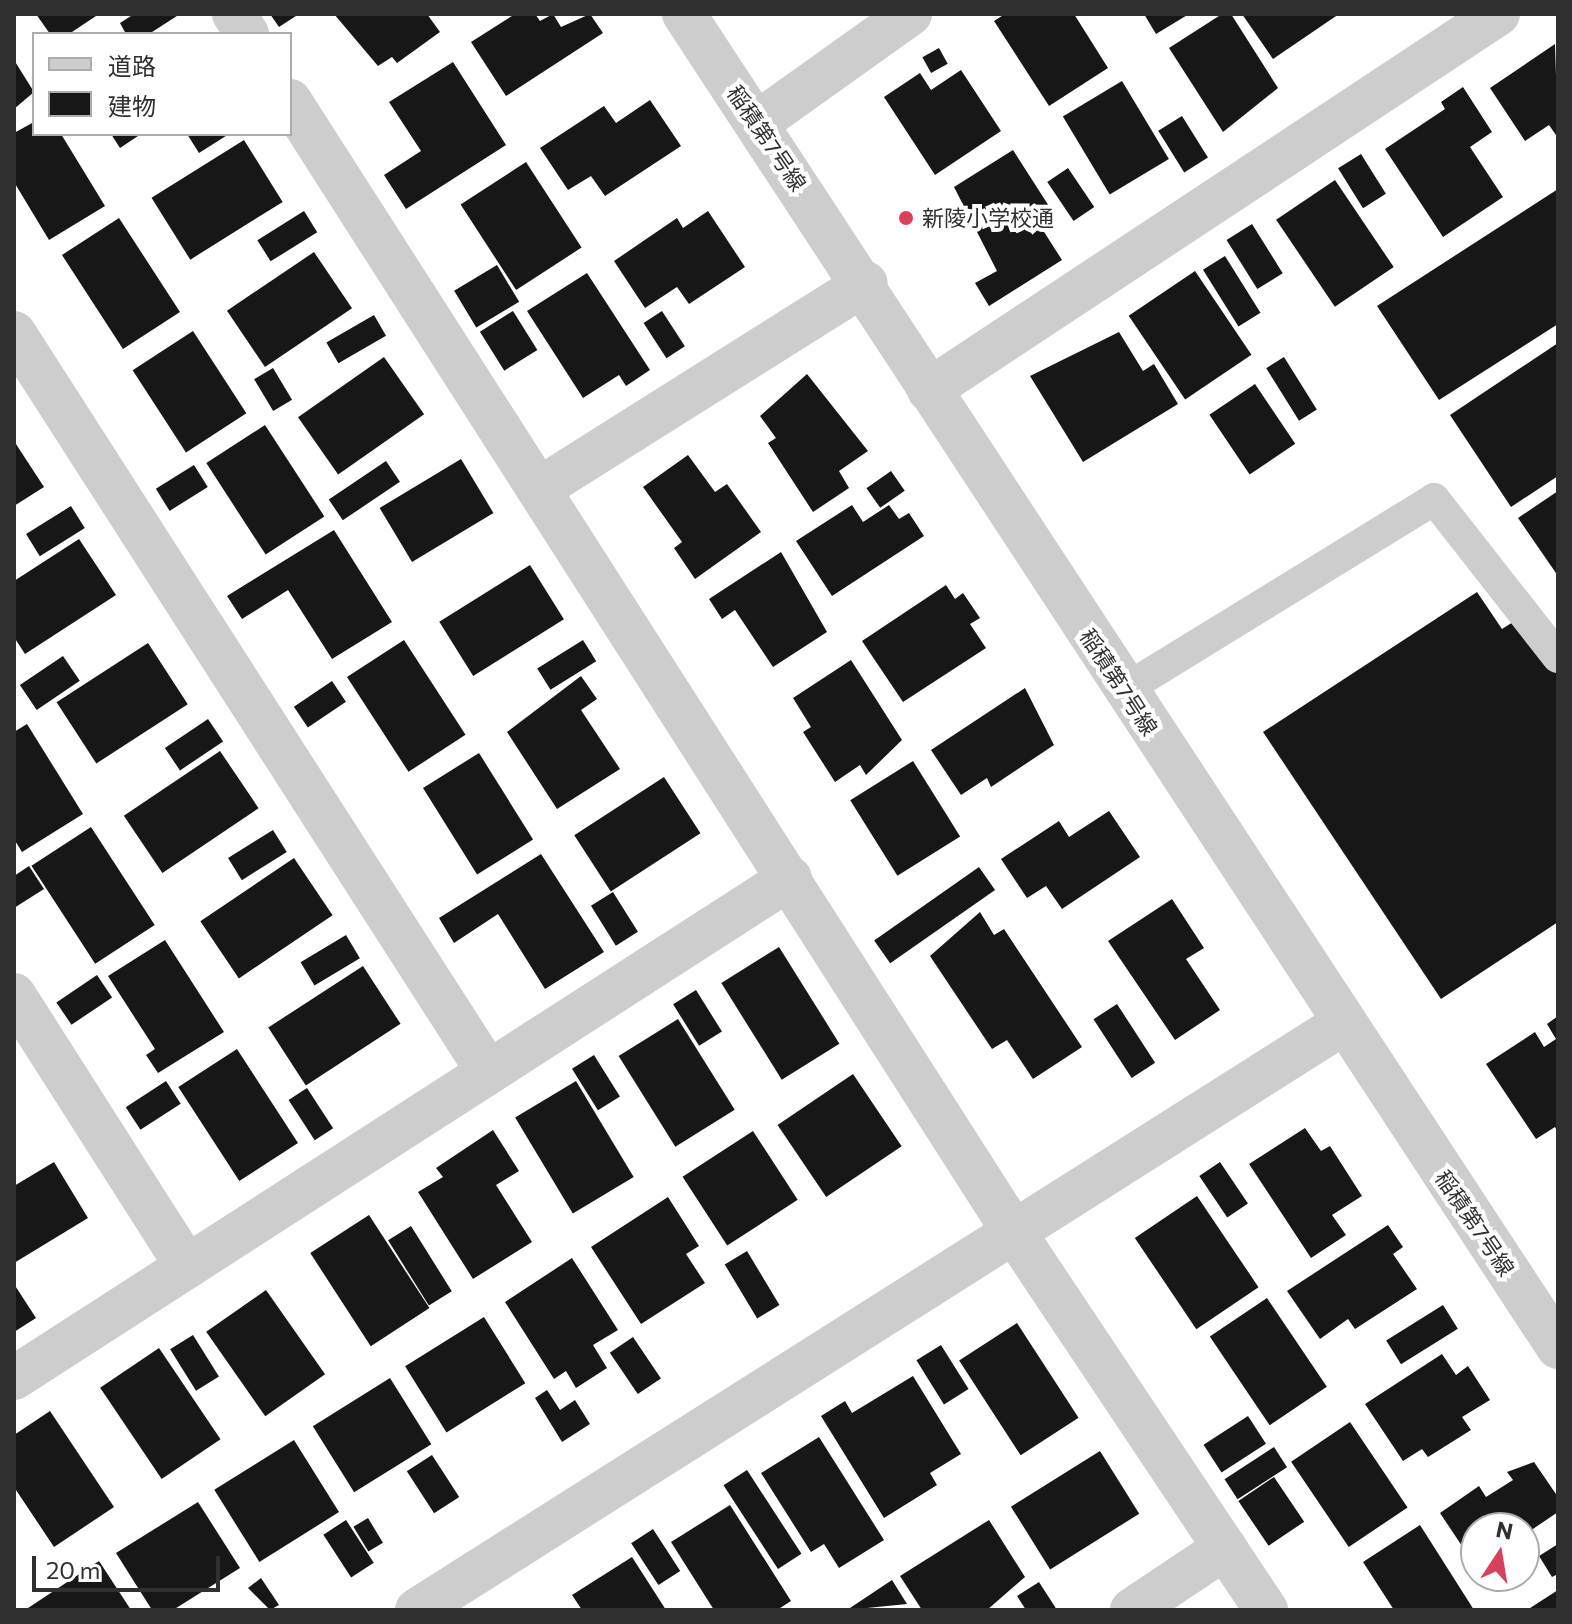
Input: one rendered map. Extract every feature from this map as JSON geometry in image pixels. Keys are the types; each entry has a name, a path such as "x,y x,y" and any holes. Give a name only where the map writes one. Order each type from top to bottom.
{"street":[{"path":"234,14 246,32"},
{"name":"稲積第7号線","path":"684,14 866,283 929,390 1124,690 1558,1347"},
{"path":"757,123 910,14"},
{"path":"929,390 1498,14"},
{"path":"292,104 1012,1229 1266,1610"},
{"path":"539,489 866,283"},
{"path":"14,333 487,1070"},
{"path":"14,1378 487,1070 790,878"},
{"path":"14,995 187,1267"},
{"path":"417,1610 1012,1229 1342,1024"},
{"path":"1132,1610 1225,1548"}],"lane":[{"path":"1124,690 1434,499 1558,657"}],"building":[{"path":"36,14 99,14 72,32 49,32"},
{"path":"134,14 180,14 152,32 125,32 120,23"},
{"path":"270,14 299,14 279,27"},
{"path":"334,14 427,14 440,32 397,63 392,57 378,66"},
{"path":"515,14 535,14 540,21 553,14 561,27 590,14 603,33 506,96 471,42"},
{"path":"1005,14 1074,14 1108,68 1049,106 994,21"},
{"path":"1144,14 1189,14 1156,34"},
{"path":"1222,14 1231,14 1278,88 1223,132 1169,48"},
{"path":"1242,14 1339,14 1273,59"},
{"path":"1555,44 1558,138 1549,125 1525,141 1490,88"},
{"path":"939,48 948,64 931,73 922,57"},
{"path":"14,60 32,94 14,109"},
{"path":"453,62 506,145 406,209 384,175 421,151 389,102"},
{"path":"961,70 1001,131 935,175 884,97 920,73 931,90"},
{"path":"1122,81 1169,159 1110,195 1063,117"},
{"path":"1463,87 1492,132 1470,147 1503,197 1443,237 1385,149 1445,109 1441,102"},
{"path":"650,100 681,146 605,196 591,176 568,190 540,148 604,106 616,123"},
{"path":"1182,116 1208,158 1184,172 1158,131"},
{"path":"32,123 32,136 62,136 105,206 49,240 14,182 14,133"},
{"path":"112,136 138,136 120,148"},
{"path":"188,136 226,136 199,153"},
{"path":"244,140 283,202 190,260 152,198"},
{"path":"1013,150 1054,214 1039,224 1062,260 989,306 975,283 997,271 954,187"},
{"path":"1361,154 1386,194 1363,208 1338,168"},
{"path":"526,162 582,248 516,290 461,204"},
{"path":"1068,168 1094,207 1074,221 1047,182"},
{"path":"1335,180 1394,267 1335,307 1276,220"},
{"path":"1558,189 1558,324 1439,400 1377,306"},
{"path":"304,211 317,232 271,261 257,240"},
{"path":"708,211 745,267 689,304 677,287 645,308 614,261 677,218 683,228"},
{"path":"119,218 180,312 123,349 62,255"},
{"path":"1252,224 1283,273 1257,289 1227,240"},
{"path":"314,252 352,308 265,367 227,311"},
{"path":"1225,256 1261,313 1238,327 1203,270"},
{"path":"497,265 519,302 476,328 454,291"},
{"path":"1195,271 1251,355 1185,399 1129,316"},
{"path":"587,273 650,370 626,386 619,375 583,398 527,311"},
{"path":"513,311 537,350 504,371 480,332"},
{"path":"662,311 685,346 666,358 644,323"},
{"path":"374,315 386,336 338,363 326,342"},
{"path":"193,331 246,413 186,452 133,370"},
{"path":"1119,332 1143,371 1154,364 1178,404 1083,462 1030,376"},
{"path":"1558,343 1558,476 1511,507 1450,415"},
{"path":"384,357 424,414 338,475 298,417"},
{"path":"1284,357 1317,410 1299,421 1266,368"},
{"path":"273,368 292,400 273,411 254,379"},
{"path":"807,374 868,451 839,471 849,488 813,512 768,443 776,438 760,416"},
{"path":"1255,384 1295,444 1250,474 1209,415"},
{"path":"265,425 324,516 266,555 206,463"},
{"path":"14,441 44,487 14,506"},
{"path":"688,455 715,492 727,484 761,532 695,579 674,548 682,542 643,487"},
{"path":"461,459 493,513 412,562 380,508"},
{"path":"386,461 400,482 343,520 329,500"},
{"path":"194,465 208,487 170,511 156,489"},
{"path":"891,471 905,491 880,508 866,488"},
{"path":"1558,491 1558,576 1518,518"},
{"path":"852,505 863,522 889,505 899,519 909,513 924,536 832,596 796,541"},
{"path":"71,506 85,528 40,556 26,534"},
{"path":"334,530 392,622 332,659 288,590 242,619 227,596"},
{"path":"79,539 116,595 25,654 14,637 14,581"},
{"path":"781,552 827,632 773,667 735,610 722,619 709,599"},
{"path":"530,565 564,619 473,676 439,622"},
{"path":"946,585 955,599 963,593 980,618 970,624 986,648 903,702 862,641"},
{"path":"1477,592 1502,629 1521,617 1558,673 1558,922 1441,999 1263,732"},
{"path":"404,640 466,735 409,772 347,677"},
{"path":"583,640 596,661 550,690 537,669"},
{"path":"148,643 188,704 96,764 57,702"},
{"path":"63,656 80,681 37,710 20,685"},
{"path":"851,660 902,740 866,775 860,765 835,782 803,732 811,727 793,698"},
{"path":"581,676 597,699 581,710 620,769 557,809 507,732"},
{"path":"332,681 346,702 308,727 294,707"},
{"path":"1025,688 1054,745 991,787 987,778 961,795 931,750"},
{"path":"208,719 223,741 180,770 165,748"},
{"path":"27,724 83,814 22,852 14,839 14,732"},
{"path":"220,751 259,808 162,873 124,816"},
{"path":"479,753 533,840 477,874 423,788"},
{"path":"913,761 960,836 897,876 850,800"},
{"path":"664,777 700,833 611,891 574,835"},
{"path":"1109,811 1140,857 1062,909 1046,886 1027,898 1001,859 1059,821 1069,837"},
{"path":"91,827 155,925 95,964 31,866"},
{"path":"273,830 287,852 242,880 228,858"},
{"path":"541,854 604,952 545,989 498,914 454,943 439,918"},
{"path":"294,858 333,915 239,978 200,921"},
{"path":"29,866 44,889 14,908 14,876"},
{"path":"979,867 995,890 890,963 874,940"},
{"path":"613,892 638,932 616,946 591,906"},
{"path":"1172,899 1204,948 1186,959 1220,1010 1175,1040 1108,941"},
{"path":"980,912 994,935 1004,929 1082,1047 1033,1079 1007,1040 992,1049 930,956"},
{"path":"346,935 360,958 314,985 301,962"},
{"path":"165,940 224,1032 158,1073 146,1055 155,1049 108,976"},
{"path":"779,947 839,1044 782,1080 721,983"},
{"path":"363,966 401,1024 306,1085 268,1028"},
{"path":"97,975 112,997 71,1025 56,1002"},
{"path":"696,990 722,1032 699,1046 673,1004"},
{"path":"1117,1004 1155,1063 1132,1078 1094,1019"},
{"path":"1558,1016 1558,1133 1555,1127 1536,1139 1486,1064 1535,1032 1544,1047 1556,1039 1547,1024"},
{"path":"678,1019 735,1110 675,1147 619,1056"},
{"path":"237,1049 298,1143 239,1181 178,1087"},
{"path":"594,1055 620,1097 598,1110 572,1069"},
{"path":"853,1074 902,1146 826,1197 778,1125"},
{"path":"166,1081 181,1104 140,1130 126,1107"},
{"path":"576,1081 634,1177 573,1214 515,1118"},
{"path":"307,1088 333,1128 315,1140 289,1100"},
{"path":"1305,1128 1321,1151 1330,1146 1362,1196 1332,1215 1346,1235 1311,1258 1249,1164"},
{"path":"493,1130 519,1171 496,1185 532,1242 473,1279 418,1192 443,1177 436,1168"},
{"path":"753,1131 798,1200 727,1246 683,1177"},
{"path":"54,1162 88,1218 14,1263 14,1186"},
{"path":"1220,1162 1248,1203 1227,1217 1199,1176"},
{"path":"1197,1196 1259,1287 1196,1329 1135,1238"},
{"path":"668,1197 699,1246 686,1254 705,1283 641,1324 591,1247"},
{"path":"369,1215 429,1308 371,1346 310,1253"},
{"path":"1388,1225 1403,1247 1393,1254 1417,1289 1355,1329 1348,1319 1320,1339 1287,1291"},
{"path":"411,1226 452,1291 429,1306 388,1240"},
{"path":"747,1251 779,1305 757,1318 725,1264"},
{"path":"572,1258 618,1330 593,1345 607,1368 576,1388 566,1371 554,1379 505,1302"},
{"path":"14,1284 36,1318 14,1332"},
{"path":"266,1290 325,1374 265,1416 206,1332"},
{"path":"1267,1298 1327,1387 1270,1425 1210,1337"},
{"path":"1443,1305 1458,1329 1401,1364 1386,1341"},
{"path":"484,1317 525,1383 446,1432 405,1366"},
{"path":"1017,1323 1079,1418 1021,1455 959,1361"},
{"path":"193,1335 219,1377 196,1391 170,1349"},
{"path":"633,1337 661,1378 638,1394 610,1353"},
{"path":"941,1345 969,1389 944,1404 916,1360"},
{"path":"159,1348 221,1439 162,1479 100,1388"},
{"path":"1442,1354 1456,1375 1468,1366 1490,1400 1462,1417 1471,1430 1428,1457 1422,1449 1403,1461 1365,1404"},
{"path":"913,1376 961,1454 930,1473 937,1485 884,1518 821,1416 845,1401 852,1413"},
{"path":"390,1378 431,1444 354,1492 313,1426"},
{"path":"547,1390 560,1410 575,1400 590,1424 562,1442 535,1398"},
{"path":"50,1411 114,1507 54,1547 14,1487 14,1435"},
{"path":"1248,1416 1266,1444 1222,1473 1204,1445"},
{"path":"1350,1422 1408,1507 1349,1547 1291,1462"},
{"path":"819,1437 884,1540 839,1568 824,1544 811,1552 761,1473"},
{"path":"294,1440 339,1512 259,1562 214,1490"},
{"path":"1274,1447 1287,1467 1238,1499 1225,1479"},
{"path":"1100,1451 1139,1514 1050,1569 1011,1507"},
{"path":"432,1455 459,1497 434,1513 407,1471"},
{"path":"1534,1462 1558,1497 1558,1512 1540,1524 1540,1512 1460,1512 1460,1543 1440,1513 1479,1486 1486,1497 1513,1480 1507,1472"},
{"path":"747,1470 801,1554 778,1569 724,1485"},
{"path":"1274,1477 1304,1522 1269,1546 1238,1501"},
{"path":"198,1502 240,1568 173,1610 152,1610 116,1553"},
{"path":"730,1505 791,1601 777,1610 714,1610 671,1542"},
{"path":"368,1518 383,1543 368,1552 353,1527"},
{"path":"346,1520 374,1563 351,1577 323,1535"},
{"path":"989,1520 1025,1577 987,1610 922,1610 900,1576"},
{"path":"1420,1525 1474,1610 1394,1610 1363,1562"},
{"path":"653,1529 680,1571 658,1585 631,1543"},
{"path":"1558,1544 1558,1574 1552,1577 1540,1555"},
{"path":"632,1557 666,1610 582,1610 572,1595"},
{"path":"99,1561 131,1610 25,1610"},
{"path":"261,1578 279,1605 270,1610 248,1588"},
{"path":"892,1580 907,1604 847,1610"},
{"path":"1039,1582 1057,1610 1026,1610 1017,1596"},
{"path":"1558,1590 1558,1610 1527,1610"}],"place":[{"name":"新陵小学校通","path":"906,218"}]}
